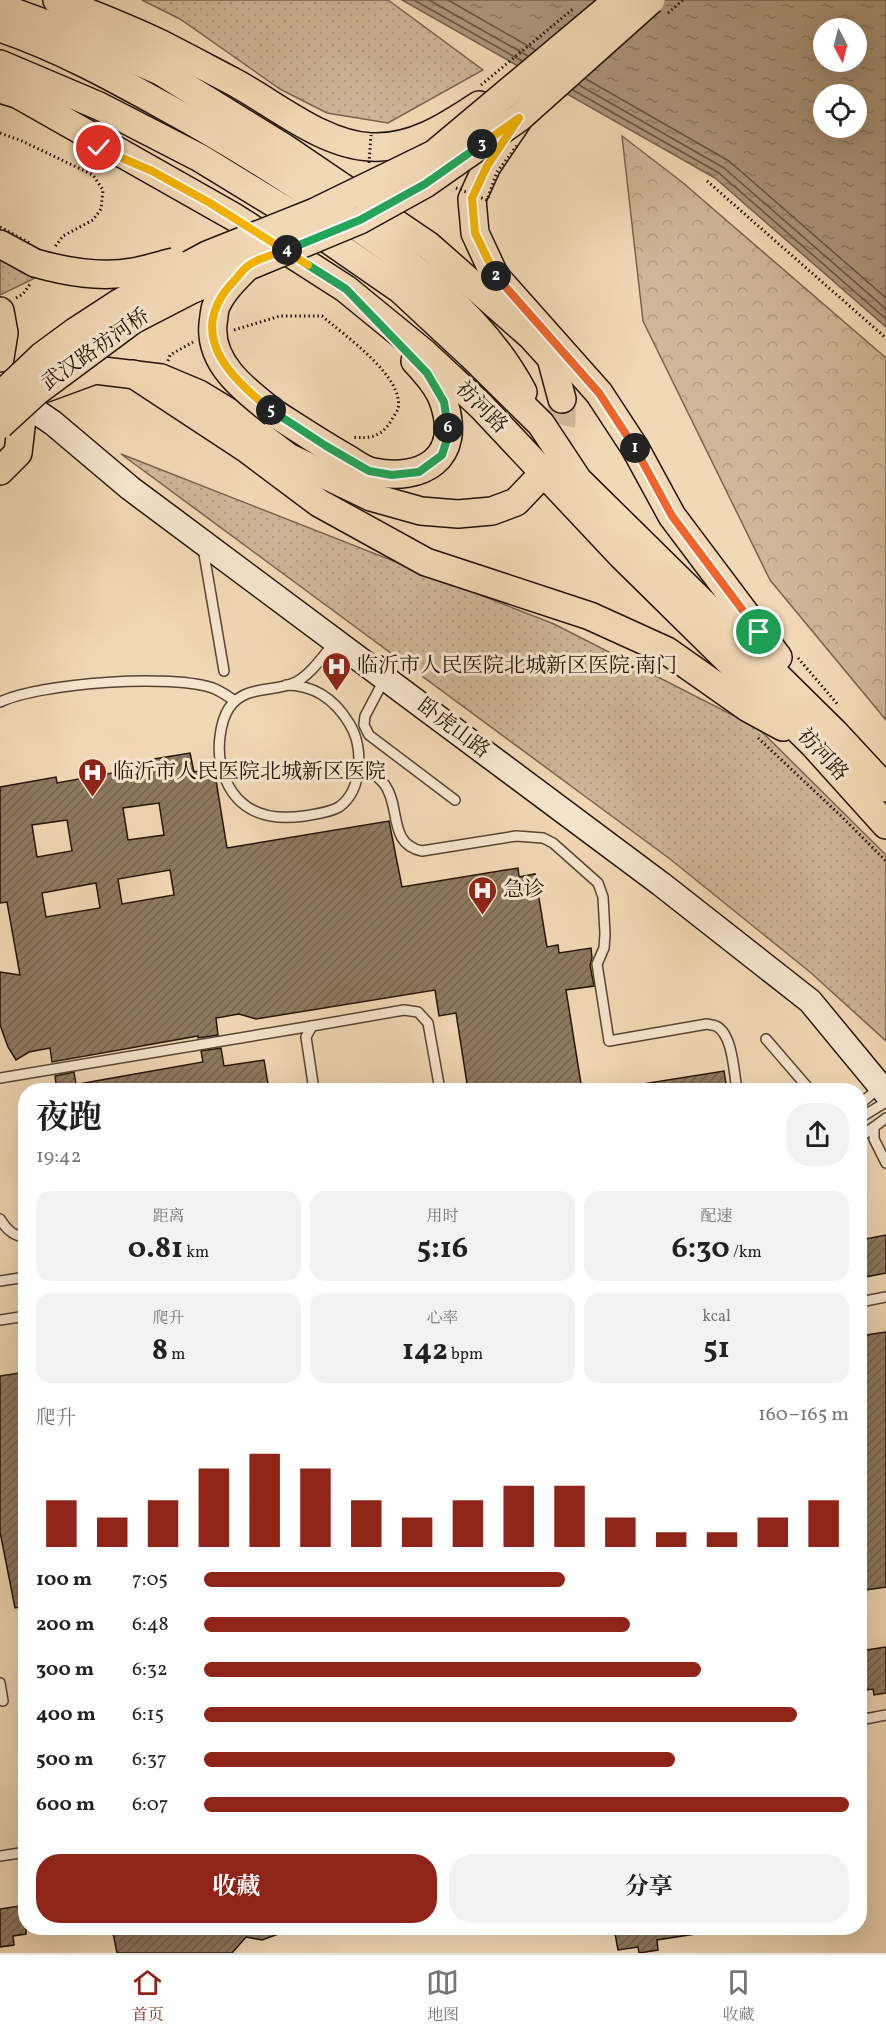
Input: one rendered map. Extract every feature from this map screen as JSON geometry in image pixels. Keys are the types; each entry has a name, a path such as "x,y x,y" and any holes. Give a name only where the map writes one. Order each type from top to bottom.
{"main road":[{"path":"57,0 158,42 235,83 320,133 348,144 409,143 431,135 489,98 580,18"},
{"name":"武汉路祊河桥","path":"0,425 42,356 76,331 119,303 207,255 315,212 434,154 580,18 618,0"},
{"name":"武汉路祊河桥","path":"15,399 134,320 191,290 360,220 425,184 519,118 651,0"},
{"path":"0,7 79,36 160,71 283,147 429,246 531,336 551,358 562,399"},
{"path":"0,28 106,74 227,140 404,258 462,310 513,372 541,424"},
{"name":"祊河路","path":"0,63 99,106 200,158 290,213 401,290 541,424 578,480 824,738 886,825"},
{"name":"祊河路","path":"0,88 17,94 234,217 346,289 423,352 481,406 622,556 824,738 886,788"},
{"path":"0,106 47,124 152,171"},
{"path":"519,118 487,166 472,198 475,233 495,276 599,393 635,448 672,516 721,583 824,738"},
{"path":"0,244 62,270 95,274 132,273 207,255"},
{"path":"249,265 227,288 215,307 212,337 219,357 244,389 274,413 369,471 392,475 419,472 442,455 449,433 444,402 427,373 346,289"},
{"path":"0,358 4,333 4,307"},
{"path":"0,471 18,453 15,399 94,370 161,378 199,394 232,414 288,457 371,497 421,511 458,514 492,511 516,502 537,481"},
{"path":"133,374 247,449 319,503 426,562 590,616 667,651 748,708 824,738"}],"street":[{"name":"卧虎山路","path":"0,386 15,399 53,423 130,488 661,884 810,1001 884,1094"}],"lane":[{"path":"201,540 224,671"},
{"path":"286,685 310,688 327,698 344,714 355,732 359,749 357,777 347,799 338,807 323,813 285,818 259,814 245,806 229,788 219,755 223,718 235,700 250,692 296,682 336,641"},
{"path":"386,678 365,716 364,724 369,735 455,800"},
{"path":"0,702 50,690 108,682 153,681 214,689 235,700"},
{"path":"359,762 385,785 392,801 399,832 404,843 412,849 422,851 516,836 543,838 553,843 598,883 603,897 604,948 597,964 609,1041 707,1024 716,1026 729,1041 736,1083"},
{"path":"0,1077 404,1010 418,1012 428,1023 439,1083"},
{"path":"312,1026 306,1037 313,1083"},
{"path":"766,1039 804,1083"},
{"path":"867,1101 884,1094"},
{"path":"867,1111 884,1094"},
{"path":"867,1132 886,1118"},
{"path":"874,1127 874,1139 886,1163"},
{"path":"0,1219 6,1229 18,1237"},
{"path":"0,1281 18,1278"},
{"path":"867,1301 886,1297"},
{"path":"0,1320 18,1317"},
{"path":"0,1683 3,1701"},
{"path":"867,1719 886,1715"},
{"path":"0,1856 18,1853"}],"path":[{"path":"479,86 580,18"},
{"path":"0,134 21,141 93,175 104,190 101,209 93,220 63,236 40,259 22,294 4,307"},
{"path":"707,181 886,338"},
{"path":"0,226 40,259"},
{"path":"226,332 280,316 322,316 349,339 385,371 397,388 398,409 386,428 369,438 346,436"},
{"path":"170,355 194,342"}],"green space":[{"path":"142,0 388,0 483,70 388,123 327,113 280,89 180,19"},
{"path":"622,136 682,182 886,358 886,720 770,580 643,321"},
{"path":"0,239 8,244 35,278 0,295"},
{"path":"121,454 554,624 758,728 886,855 886,1041 810,972 670,859"}],"water":[{"path":"402,0 886,0 886,327 715,178"}],"building":[{"path":"190,753 194,772 214,768 227,848 389,821 402,887 518,868 519,877 535,874 547,947 558,945 559,953 591,948 590,965 594,986 566,990 581,1083 467,1083 456,1013 439,1016 435,990 256,1019 239,1014 216,1018 218,1035 198,1038 198,1036 52,1062 50,1048 29,1052 16,1060 8,1047 0,1025 0,972 20,975 7,902 0,903 0,787 56,777 57,783 118,772 117,765","holes":["159,803 164,835 128,840 123,808","67,820 72,851 37,857 32,825","170,870 174,895 122,904 118,879","96,883 100,908 46,917 42,893"]},
{"path":"221,1048 224,1066 264,1060 268,1083 85,1083 203,1062 201,1051"},
{"path":"724,1071 726,1083 648,1083"},
{"path":"74,1072 76,1083 56,1083 55,1076"},
{"path":"886,1235 886,1273 867,1277 867,1239"},
{"path":"886,1332 886,1587 867,1590 867,1335"},
{"path":"18,1373 18,1607 15,1608 0,1532 0,1376"},
{"path":"886,1647 886,1693 874,1695 873,1689 867,1690 867,1650"},
{"path":"18,1906 20,1935 13,1936 14,1945 0,1947 0,1909"},
{"path":"113,1935 276,1935 262,1940 246,1937 232,1953 117,1953"},
{"path":"615,1935 689,1935 657,1940 658,1950 639,1953 638,1947 618,1950"}],"tunnel":[{"path":"551,464 554,460 562,423 562,399"}],"place":[{"name":"临沂市人民医院北城新区医院·南门","path":"336,692"},
{"name":"临沂市人民医院北城新区医院","path":"92,798"},
{"name":"急诊","path":"482,916"}],"route":[{"path":"99,148 152,171 210,203 234,217 290,253 346,289 427,373 444,402 449,433 442,455 419,472 392,475 369,471 274,413 244,389 219,357 212,337 215,307 227,288 249,265 305,243 360,220 425,184 519,118 487,166 472,198 475,233 495,276 599,393 635,448 672,516 759,632"}]}
